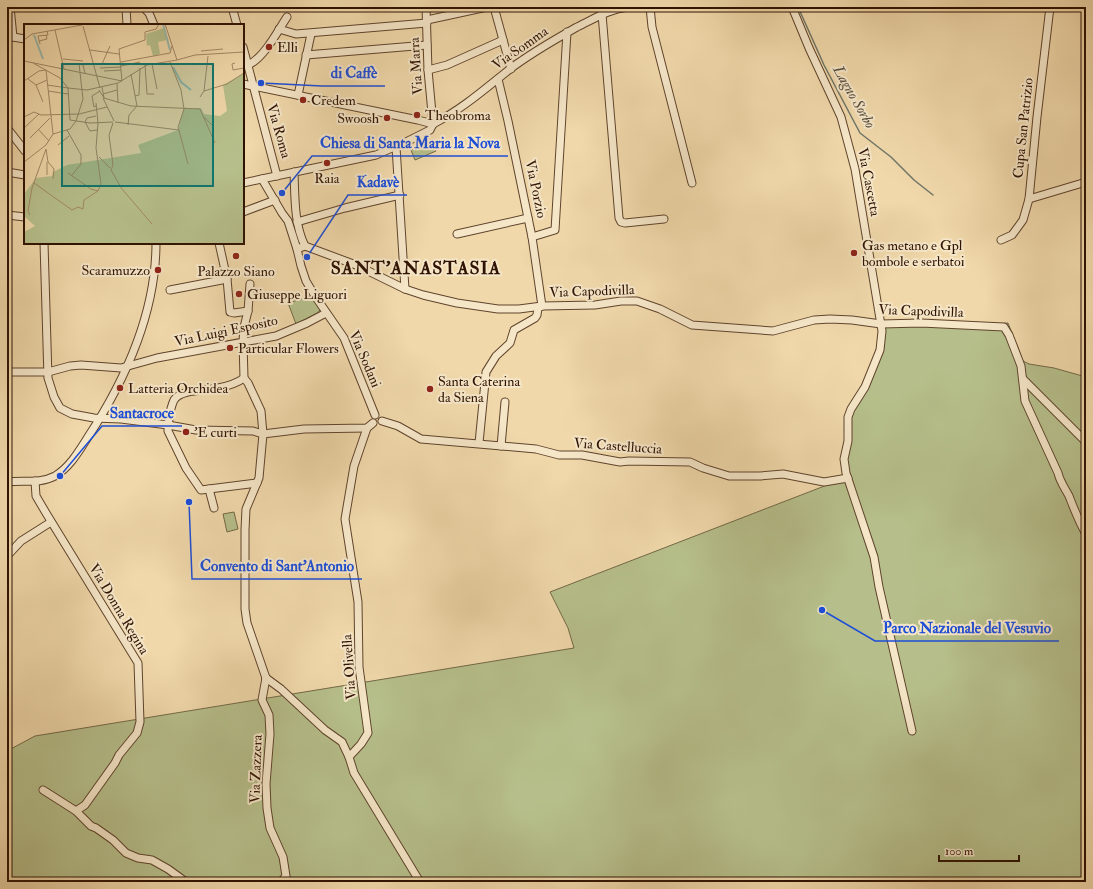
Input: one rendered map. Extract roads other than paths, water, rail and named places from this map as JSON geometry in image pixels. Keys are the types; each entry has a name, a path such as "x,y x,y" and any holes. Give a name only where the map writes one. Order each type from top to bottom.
{"street":[{"path":"10,7 10,36 24,39"},
{"path":"126,7 127,24"},
{"path":"143,7 149,13 154,24"},
{"path":"232,7 237,24"},
{"name":"Via Marra","path":"426,7 428,70 433,124"},
{"path":"279,29 296,34 311,34 427,22 487,7"},
{"path":"494,7 511,69"},
{"name":"Via Somma","path":"244,183 376,155 396,146 430,130 433,124 449,116 542,46 602,14 619,8 628,7"},
{"path":"650,7 652,28 692,183"},
{"name":"Via Cascetta","path":"792,7 841,117 859,188 882,332 880,350 865,387 851,409 848,417 848,441 844,459 848,478 874,557 879,586 912,731"},
{"name":"Cupa San Patrizio","path":"1001,240 1012,235 1023,220 1029,199 1036,118 1050,7"},
{"path":"602,14 619,218 621,222 625,223 664,219"},
{"path":"248,65 266,49 287,17"},
{"path":"532,237 555,230 567,32"},
{"path":"298,95 311,34"},
{"path":"428,70 446,65 503,40"},
{"path":"306,55 427,45"},
{"name":"Via Roma","path":"244,51 252,86 277,176"},
{"name":"Via Porzio","path":"498,79 532,237 542,306"},
{"path":"244,84 433,124"},
{"path":"7,128 24,149"},
{"path":"396,146 405,289"},
{"path":"7,172 24,175"},
{"path":"294,172 297,222 305,246 298,249"},
{"name":"Via Sodani","path":"262,179 288,221 298,249 304,276 315,296 344,338 375,415"},
{"path":"1029,199 1086,182"},
{"path":"297,222 345,208 400,195"},
{"path":"244,212 275,200"},
{"path":"7,215 24,217"},
{"path":"458,234 528,218"},
{"path":"44,244 48,372 54,397 60,408 72,414 94,418 168,424 196,430 253,431 263,434 304,429 367,428 373,423 372,419 375,415 381,416 382,421 378,425 373,423"},
{"path":"7,482 46,480 56,475 78,454 101,418 127,366 142,328 148,307 154,270 156,244"},
{"path":"219,244 227,279 230,312 234,313 248,311"},
{"name":"Via Capodivilla","path":"305,246 356,265 405,289 423,295 476,306 512,309 542,306 595,305 621,301 637,301 660,309 692,325 722,326 762,331 774,331 814,320 830,319 881,324 921,323 1004,327 1009,335 1021,366 1023,379"},
{"path":"170,290 227,279"},
{"path":"250,284 248,311 244,327 243,342 244,378 262,415 263,434 260,470 257,483 246,509 245,609 247,623 266,678 281,689 325,730 342,742 354,773 420,882"},
{"path":"479,443 486,372 496,356 510,343 514,330 535,318 538,308 542,306"},
{"name":"Via Luigi Esposito","path":"7,372 48,372 70,366 81,365 121,368 158,358 276,336 326,313"},
{"path":"244,378 237,383 218,388 185,393 178,396 174,399 168,424 168,431 186,468 201,490 257,483"},
{"path":"1023,379 1086,442"},
{"path":"1023,379 1025,401 1086,534"},
{"path":"501,446 505,402"},
{"name":"Via Castelluccia","path":"382,421 398,426 421,440 479,443 536,449 559,456 582,456 620,462 690,462 703,468 729,476 775,476 783,474 824,482 848,478"},
{"name":"Via Olivella","path":"349,757 361,744 368,733 359,667 358,602 345,519 354,466 367,428"},
{"name":"Via Donna Regina","path":"35,481 36,496 138,663 140,722 138,729 85,805 76,811"},
{"path":"209,489 214,508"},
{"path":"7,556 21,541 51,522"},
{"name":"Via Zazzera","path":"266,678 262,700 269,715 270,734 266,784 267,808 270,828 277,840 285,865 286,876 281,882"},
{"path":"43,790 76,811 91,826 113,840 126,853 138,858 152,860 186,882"}],"waterway":[{"name":"Lagno Sorbo","path":"798,7 824,65 860,133 891,157 914,180 933,195"}],"railway":[{"path":"254,7 308,10 336,10 363,7"}],"place":[{"name":"Elli","path":"269,47"},
{"name":"di Caffè","path":"261,83"},
{"name":"Credem","path":"303,100"},
{"name":"Theobroma","path":"417,115"},
{"name":"Swoosh","path":"387,118"},
{"name":"Raia","path":"327,163"},
{"name":"Chiesa di Santa Maria la Nova","path":"282,193"},
{"name":"Gas metano e Gpl bombole e serbatoi","path":"854,253"},
{"name":"Palazzo Siano","path":"236,256"},
{"name":"Kadavè","path":"307,257"},
{"name":"Scaramuzzo","path":"158,270"},
{"name":"Giuseppe Liguori","path":"239,294"},
{"name":"Particular Flowers","path":"230,348"},
{"name":"Latteria Orchidea","path":"120,388"},
{"name":"Santa Caterina da Siena","path":"430,389"},
{"name":"'E curti","path":"186,432"},
{"name":"Santacroce","path":"60,476"},
{"name":"Convento di Sant'Antonio","path":"189,502"},
{"name":"Parco Nazionale del Vesuvio","path":"822,610"}],"district":[{"name":"SANT'ANASTASIA","path":"416,268"}]}
